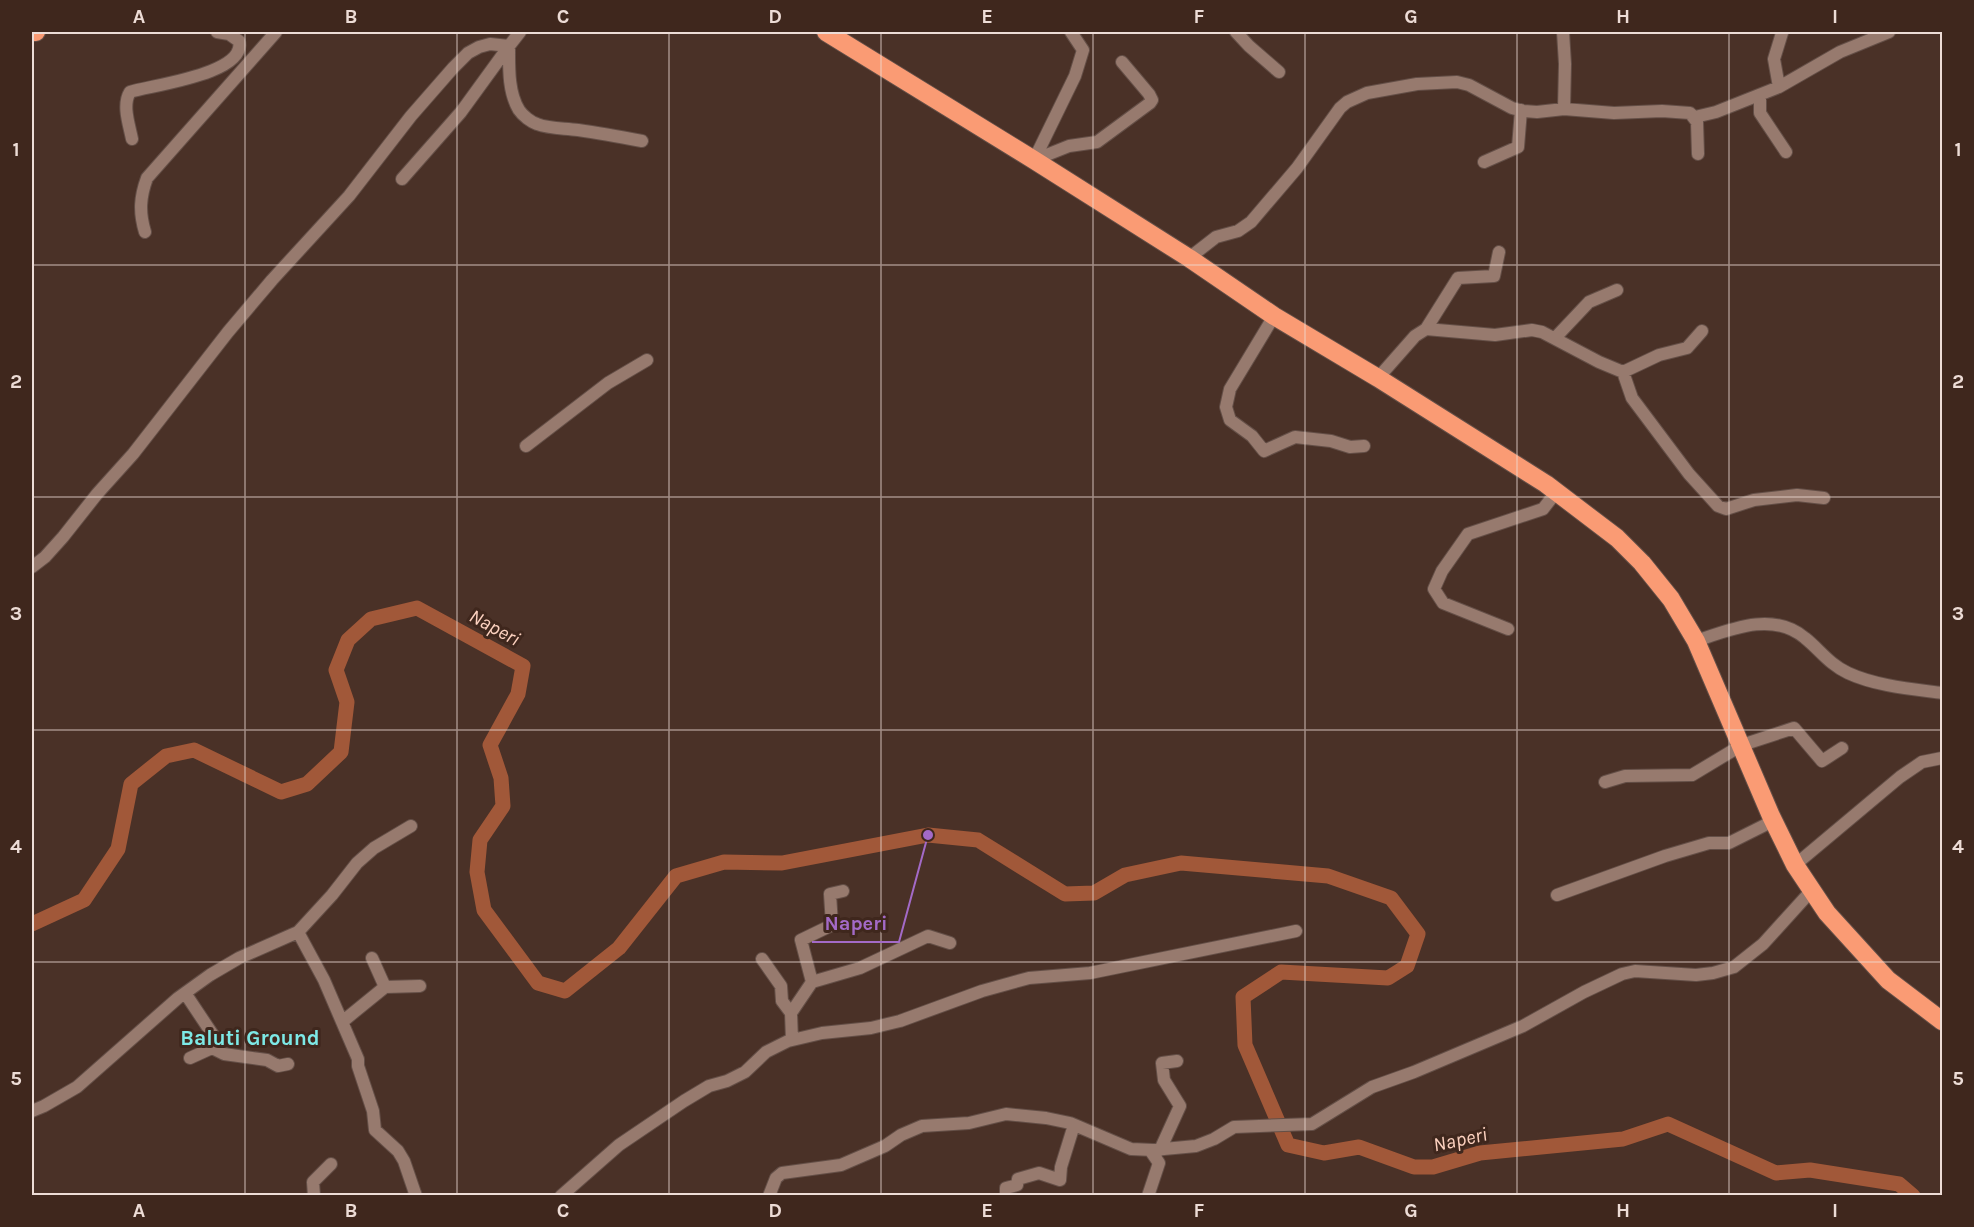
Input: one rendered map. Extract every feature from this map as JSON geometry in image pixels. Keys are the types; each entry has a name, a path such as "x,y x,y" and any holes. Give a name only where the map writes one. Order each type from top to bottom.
{"highway":[{"path":"826,32 1189,258 1274,316 1378,378 1557,491 1601,525 1642,563 1671,599 1696,641 1773,821 1795,865 1827,913 1888,980 1942,1021"}],"street":[{"path":"132,139 126,105 126,98 130,92 220,69 237,54 240,46 238,41 229,34 218,32"},
{"path":"145,232 140,202 147,177 276,32"},
{"path":"402,179 461,112 520,32"},
{"path":"1236,32 1278,72"},
{"path":"1563,32 1566,64 1564,109"},
{"path":"1695,117 1716,112 1779,87 1840,52 1889,32"},
{"path":"1034,160 1075,76 1083,50 1074,33"},
{"path":"1779,87 1774,59 1782,33"},
{"path":"32,567 45,557 63,537 133,454 228,332 349,196 411,116 453,68 468,53 479,47 490,44 509,46"},
{"path":"509,46 513,93 519,110 526,117 535,123 552,128 642,141"},
{"path":"1034,160 1070,146 1097,142 1150,103 1152,100 1149,94 1122,62"},
{"path":"1189,258 1216,237 1238,231 1251,222 1297,168 1340,108 1355,97 1398,86 1457,82 1469,85 1512,108 1537,112 1564,109 1614,113 1690,113 1695,117 1698,129 1698,154"},
{"path":"1760,95 1760,112 1786,152"},
{"path":"1484,162 1518,147 1521,110"},
{"path":"1378,378 1415,336 1426,329 1458,278 1494,276 1499,252"},
{"path":"1555,338 1589,302 1617,290"},
{"path":"1274,316 1230,388 1226,407 1230,420 1252,436 1264,451 1295,437 1331,441 1350,447 1364,446"},
{"path":"1426,329 1495,335 1532,330 1555,338 1623,372 1659,356 1687,348 1702,332"},
{"path":"526,446 608,383 647,360"},
{"path":"1623,372 1632,398 1689,474 1722,509 1754,500 1797,495 1824,498"},
{"path":"1508,629 1443,603 1434,589 1442,572 1468,534 1543,509 1557,491"},
{"path":"1696,641 1727,630 1774,623 1792,628 1807,639 1827,660 1850,674 1889,684 1942,693"},
{"path":"1605,782 1625,776 1692,775 1742,745 1794,728 1822,761 1842,748"},
{"path":"1795,865 1900,777 1922,762 1942,758"},
{"path":"1557,895 1709,843 1729,843 1773,821"},
{"path":"32,1111 77,1087 185,993 210,975 239,958 298,932 357,863 374,849 411,826"},
{"path":"769,1196 776,1178 782,1173 841,1165 885,1146 901,1135 922,1126 969,1123 1006,1114 1046,1118 1074,1125 1131,1149 1155,1150 1196,1146 1234,1127 1306,1126 1320,1120 1372,1087 1414,1072 1523,1026 1622,974 1635,971 1696,975 1734,967 1763,944 1812,890"},
{"path":"812,982 801,940 832,925 830,894 843,891"},
{"path":"561,1196 619,1145 684,1101 709,1086 727,1081 745,1071 766,1052 792,1040 822,1033 871,1028 1029,978 1090,973 1296,931"},
{"path":"298,932 324,980 358,1059 358,1066 374,1111 375,1130 398,1151 404,1161 416,1196"},
{"path":"791,1013 812,982 860,968 928,936 950,943"},
{"path":"372,958 385,987"},
{"path":"762,959 781,987 782,1001 791,1013 792,1040"},
{"path":"342,1022 385,987 420,986"},
{"path":"185,993 213,1035 212,1048"},
{"path":"190,1058 212,1048"},
{"path":"212,1048 224,1054 267,1060 278,1065 288,1064"},
{"path":"1148,1196 1159,1163 1155,1150 1180,1106 1164,1080 1162,1063 1177,1061"},
{"path":"1006,1196 1006,1188 1017,1185 1018,1179 1039,1173 1060,1180 1061,1167 1074,1125"},
{"path":"314,1196 313,1182 331,1164"}],"waterway":[{"name":"Naperi","path":"32,924 84,900 118,849 131,784 166,756 194,750 281,792 307,784 341,752 347,702 336,670 348,640 371,619 417,608 523,666 518,694 490,745 501,778 503,806 480,840 477,872 484,910 538,983 565,991 619,948 676,876 724,862 782,863 928,835 978,840 1065,894 1094,893 1125,875 1181,863 1328,876 1391,898 1418,934 1407,966 1388,978 1281,972 1243,997 1245,1045 1288,1145 1324,1153 1359,1147 1414,1167 1433,1167 1480,1153 1623,1139 1668,1124 1776,1173 1810,1170 1899,1184 1913,1196"}],"place":[{"name":"Naperi","path":"928,835"}],"district":[{"name":"Baluti Ground","path":"250,1038"}]}
